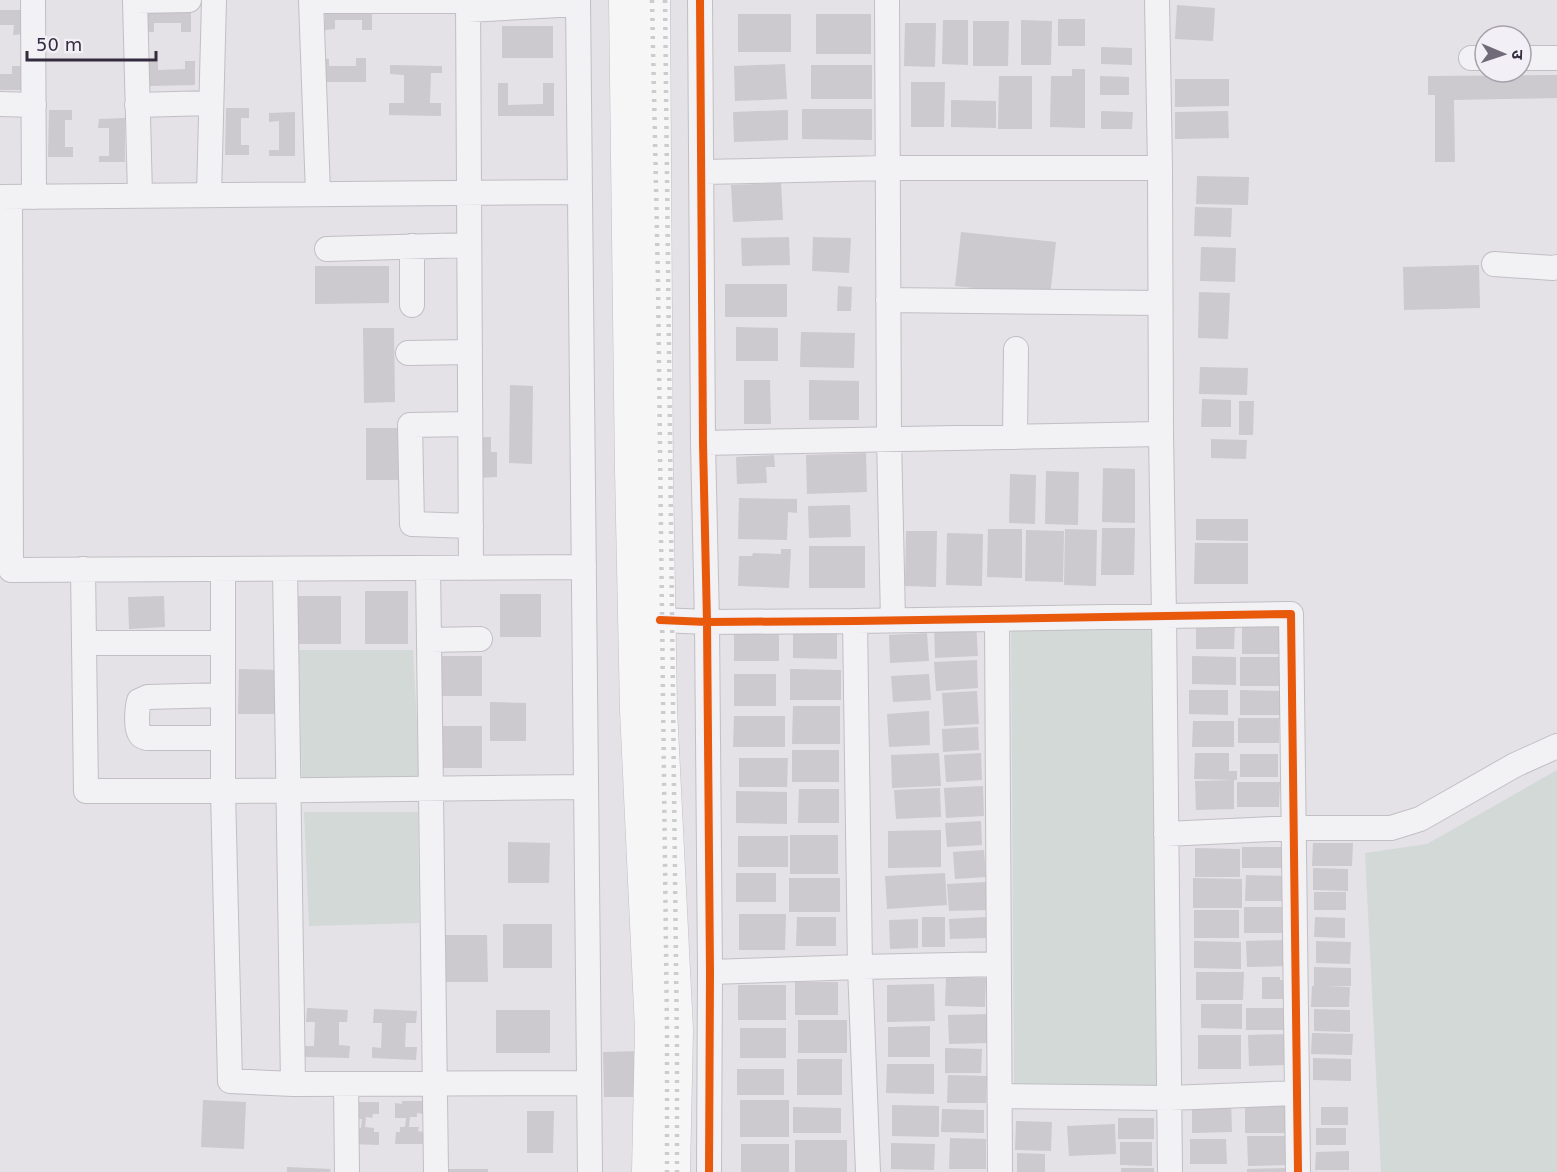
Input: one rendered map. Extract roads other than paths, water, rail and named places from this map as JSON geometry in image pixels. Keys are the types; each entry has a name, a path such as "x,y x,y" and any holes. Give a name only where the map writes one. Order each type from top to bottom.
{"main road":[{"path":"625,0 636,710 651,1030 648,1172"},
{"path":"654,0 660,620 677,1030 674,1172"}],"street":[{"path":"33,0 34,196"},
{"path":"140,195 135,0 189,0"},
{"path":"209,195 214,0"},
{"path":"318,194 311,0 468,3 578,2 590,1172"},
{"path":"700,0 710,972 709,1172"},
{"path":"887,0 889,438 894,620"},
{"path":"1157,0 1170,1172"},
{"path":"468,3 471,568"},
{"path":"1533,58 1557,58"},
{"path":"137,105 211,103"},
{"path":"0,104 34,105"},
{"path":"702,172 887,168 1160,168"},
{"path":"580,192 5,197 11,570 584,567"},
{"path":"327,249 469,245"},
{"path":"412,246 412,305"},
{"path":"1494,264 1557,267"},
{"path":"888,300 1160,303"},
{"path":"1015,437 1016,349"},
{"path":"408,353 470,352"},
{"path":"470,424 410,425 411,524 471,526"},
{"path":"703,443 1161,434"},
{"path":"428,568 436,1172"},
{"path":"224,569 223,791 230,1081 293,1084 589,1083"},
{"path":"285,569 293,1084"},
{"path":"83,570 86,791 586,788"},
{"path":"660,620 855,621 1291,614 1298,1172"},
{"path":"997,619 1000,1172"},
{"path":"855,621 860,967 868,1172"},
{"path":"429,640 480,639"},
{"path":"85,643 223,644"},
{"path":"223,695 148,697 139,701 137,706 138,729 142,737 223,738"},
{"path":"1167,834 1294,828 1391,828 1420,819 1515,765 1557,746"},
{"path":"710,972 999,964"},
{"path":"346,1084 347,1172"},
{"path":"1001,1096 1169,1098 1297,1093"}],"railway":[{"path":"652,0 658,281 667,1172"},
{"path":"665,0 677,1172"}]}
